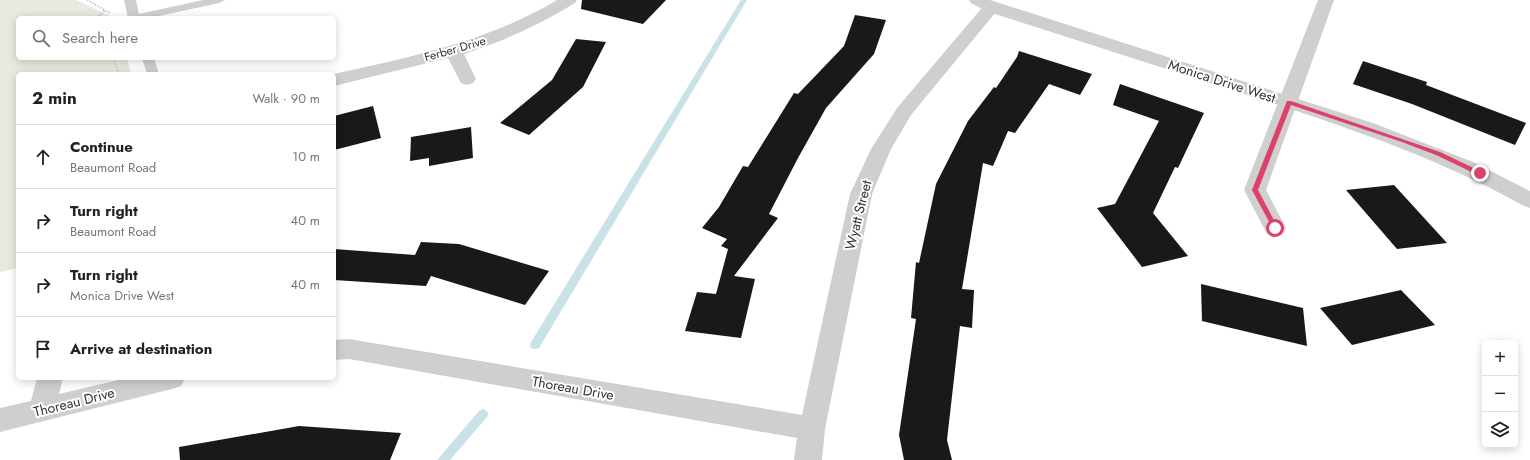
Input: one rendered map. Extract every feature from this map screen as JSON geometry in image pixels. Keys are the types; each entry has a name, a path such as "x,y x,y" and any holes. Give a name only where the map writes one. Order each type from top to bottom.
{"street":[{"name":"Ferber Drive","path":"336,80 454,51 495,38 552,12 569,0"},
{"path":"1275,228 1255,190 1326,0"},
{"name":"Monica Drive West","path":"984,3 1289,102 1438,154 1480,173 1530,200"},
{"name":"Wyatt Street","path":"808,460 812,429 860,194 881,149 904,112 984,3"},
{"path":"454,51 467,80"},
{"name":"Thoreau Drive","path":"336,350 350,350 812,429"},
{"path":"42,409 49,380"},
{"name":"Thoreau Drive","path":"0,420 164,380"}],"lane":[{"path":"130,0 134,16"},
{"path":"143,16 218,0"},
{"path":"149,60 152,72"}],"path":[{"path":"87,0 114,15"},
{"path":"99,16 105,10"},
{"path":"114,60 118,72"}],"shaded area":[{"path":"0,0 76,0 110,16 16,16 16,60 128,60 130,72 16,72 16,268 0,272"}],"building":[{"path":"582,0 666,0 643,24 581,9"},
{"path":"855,15 886,20 874,54 826,108 798,158 769,214 778,218 734,276 755,279 741,338 685,331 697,292 716,294 728,249 721,246 727,239 702,228 719,207 743,166 748,167 794,93 798,94 844,46"},
{"path":"576,39 606,42 583,87 529,135 500,123 552,80"},
{"path":"1019,51 1092,74 1080,95 1049,84 1015,133 1008,131 993,166 983,163 962,289 974,290 972,328 960,326 947,440 952,460 904,460 899,435 916,319 911,318 916,262 919,263 936,184 968,121 994,87 996,88 1017,57"},
{"path":"1363,61 1427,82 1426,85 1526,123 1515,145 1412,104 1353,84"},
{"path":"1120,84 1204,113 1178,168 1175,167 1153,213 1188,256 1142,267 1097,208 1115,204 1159,121 1113,105"},
{"path":"373,106 381,138 336,149 336,115"},
{"path":"471,127 473,158 429,166 429,158 410,161 411,137"},
{"path":"1394,185 1447,243 1397,249 1346,190"},
{"path":"421,242 459,244 549,271 525,305 431,276 426,286 336,280 336,249 415,255"},
{"path":"1201,284 1303,308 1307,346 1202,321"},
{"path":"1401,290 1435,325 1352,345 1320,308"},
{"path":"299,426 401,433 390,460 180,460 179,447"}],"waterway":[{"path":"535,345 744,0"},
{"path":"443,460 483,414"}],"route":[{"path":"1275,228 1255,190 1289,102 1404,141 1438,154 1480,173"}]}
